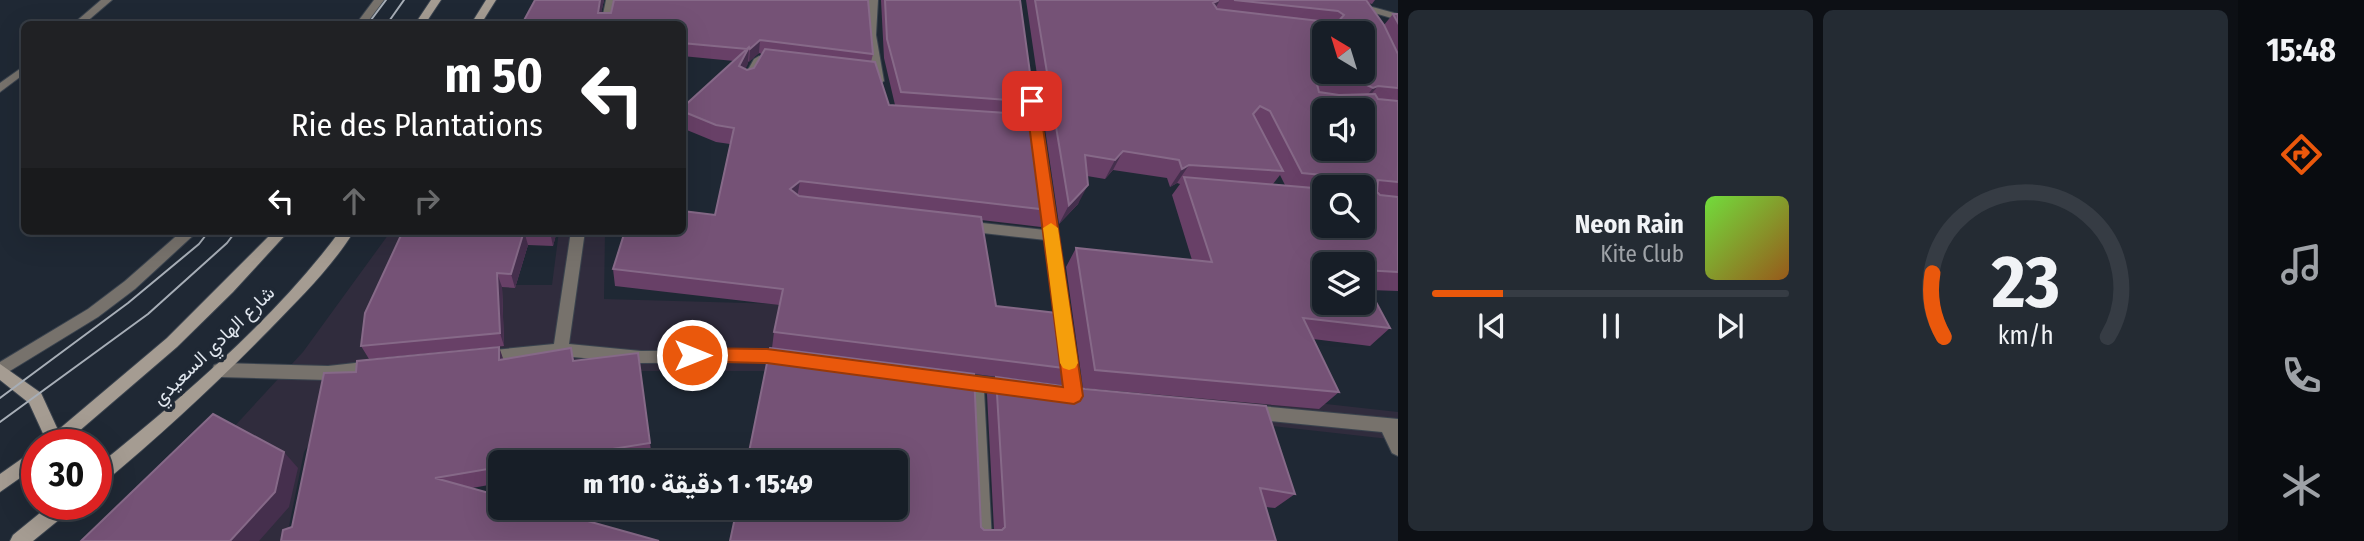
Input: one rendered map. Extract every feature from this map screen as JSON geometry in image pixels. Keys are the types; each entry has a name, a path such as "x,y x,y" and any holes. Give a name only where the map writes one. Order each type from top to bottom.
{"main road":[{"path":"422,21 436,0"},
{"path":"478,21 491,0"},
{"name":"شارع الهادي السعيدي","path":"72,429 201,316 278,235"},
{"name":"شارع الهادي السعيدي","path":"112,465 145,439 220,370 287,303 344,235"},
{"path":"0,371 35,398 48,429"},
{"path":"0,484 21,468"},
{"path":"19,541 44,520"}],"street":[{"path":"82,21 107,0"},
{"path":"363,21 379,0"},
{"path":"607,21 611,0"},
{"path":"873,0 871,35 883,95"},
{"path":"1336,0 1398,17"},
{"path":"1351,4 1363,21"},
{"path":"747,82 758,59 785,62"},
{"path":"0,89 21,72"},
{"path":"864,72 877,74"},
{"path":"1028,75 1029,127 1040,155"},
{"path":"1044,182 1074,396"},
{"path":"944,223 1052,236"},
{"path":"0,371 93,313 130,285 186,235"},
{"path":"561,350 577,235"},
{"path":"465,359 561,350 641,357 767,356 806,361"},
{"path":"220,370 326,379 383,367"},
{"path":"937,377 1025,389"},
{"path":"976,383 983,541"},
{"path":"1237,411 1393,426 1398,448"}],"shaded area":[{"path":"388,235 413,235 391,285 552,285 558,235 605,235 604,299 780,304 774,342 1398,412 1398,440 774,371 564,371 335,405 304,452 286,541 118,541 196,468 303,352"}],"building":[{"path":"535,0 600,0 598,13 611,13 614,0 868,0 873,54 760,40 750,49 686,43 686,21 524,21"},
{"path":"885,0 1020,0 1034,102 901,92 887,39"},
{"path":"1035,0 1219,0 1213,3 1217,9 1320,21 1312,21 1312,84 1317,84 1319,92 1339,95 1375,94 1378,99 1398,101 1398,182 1378,180 1377,192 1380,195 1398,197 1398,272 1375,271 1375,252 1312,252 1312,315 1375,315 1375,300 1390,328 1303,318 1339,392 1095,370 1076,248 1212,262 1184,177 1312,188 1312,238 1375,238 1375,175 1302,173 1270,111 1260,106 1253,114 1283,171 1189,165 1182,169 1179,160 1123,151 1115,160 1085,155 1088,185 1069,205"},
{"path":"1234,0 1366,0 1384,25 1398,54 1398,88 1373,88 1353,84 1376,84 1376,21 1339,21 1344,15 1338,11"},
{"path":"749,47 739,66 747,70 754,68 765,49 875,62 889,105 1036,115 1049,210 800,181 790,189 799,196 981,217 996,306 1065,314 1072,369 774,332 783,289 613,269 624,235 686,235 686,211 715,215 734,128 716,125 686,113 686,104"},
{"path":"401,235 523,235 511,274 497,273 500,333 361,346 365,313"},
{"path":"499,347 499,360 571,348 573,361 638,353 650,443 606,450 488,450 488,469 435,478 488,493 488,520 584,520 659,541 281,541 283,530 292,527 324,373 356,372 357,361"},
{"path":"770,348 974,374 981,527 984,530 1002,530 1005,527 996,377 1085,389 1266,406 1295,494 1260,488 1276,541 730,541 734,520 908,520 908,450 749,450"},
{"path":"213,414 284,452 275,492 230,541 81,541 103,520 112,520 112,511"}],"tram line":[{"path":"370,21 386,0"},
{"path":"389,21 404,0"},
{"path":"0,398 128,303 199,244 206,235"},
{"path":"0,422 148,314 233,235"}],"slow traffic":[{"path":"1051,228 1069,363"}],"route":[{"path":"692,355 767,356 1074,396 1032,101"}]}
